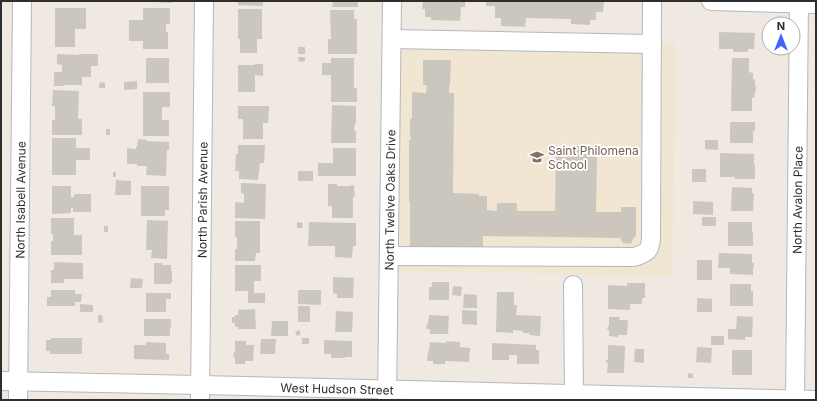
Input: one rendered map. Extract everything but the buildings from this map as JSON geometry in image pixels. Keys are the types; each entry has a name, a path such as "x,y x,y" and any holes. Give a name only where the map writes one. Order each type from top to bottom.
{"street":[{"name":"North Isabell Avenue","path":"18,400 10,381 22,1"},
{"name":"North Parish Avenue","path":"200,392 204,1"},
{"name":"North Twelve Oaks Drive","path":"387,394 392,1"},
{"path":"388,256 634,257 643,255 648,251 651,246 652,1"},
{"path":"711,1 805,3"},
{"name":"North Avalon Place","path":"795,400 805,3"},
{"path":"392,39 652,44"},
{"path":"573,285 574,397"},
{"name":"West Hudson Street","path":"10,381 200,392 816,400"}],"shaded area":[{"name":"Saint Philomena School","path":"400,35 675,43 673,276 399,271"}],"place":[{"name":"Saint Philomena School","path":"537,157"}]}
